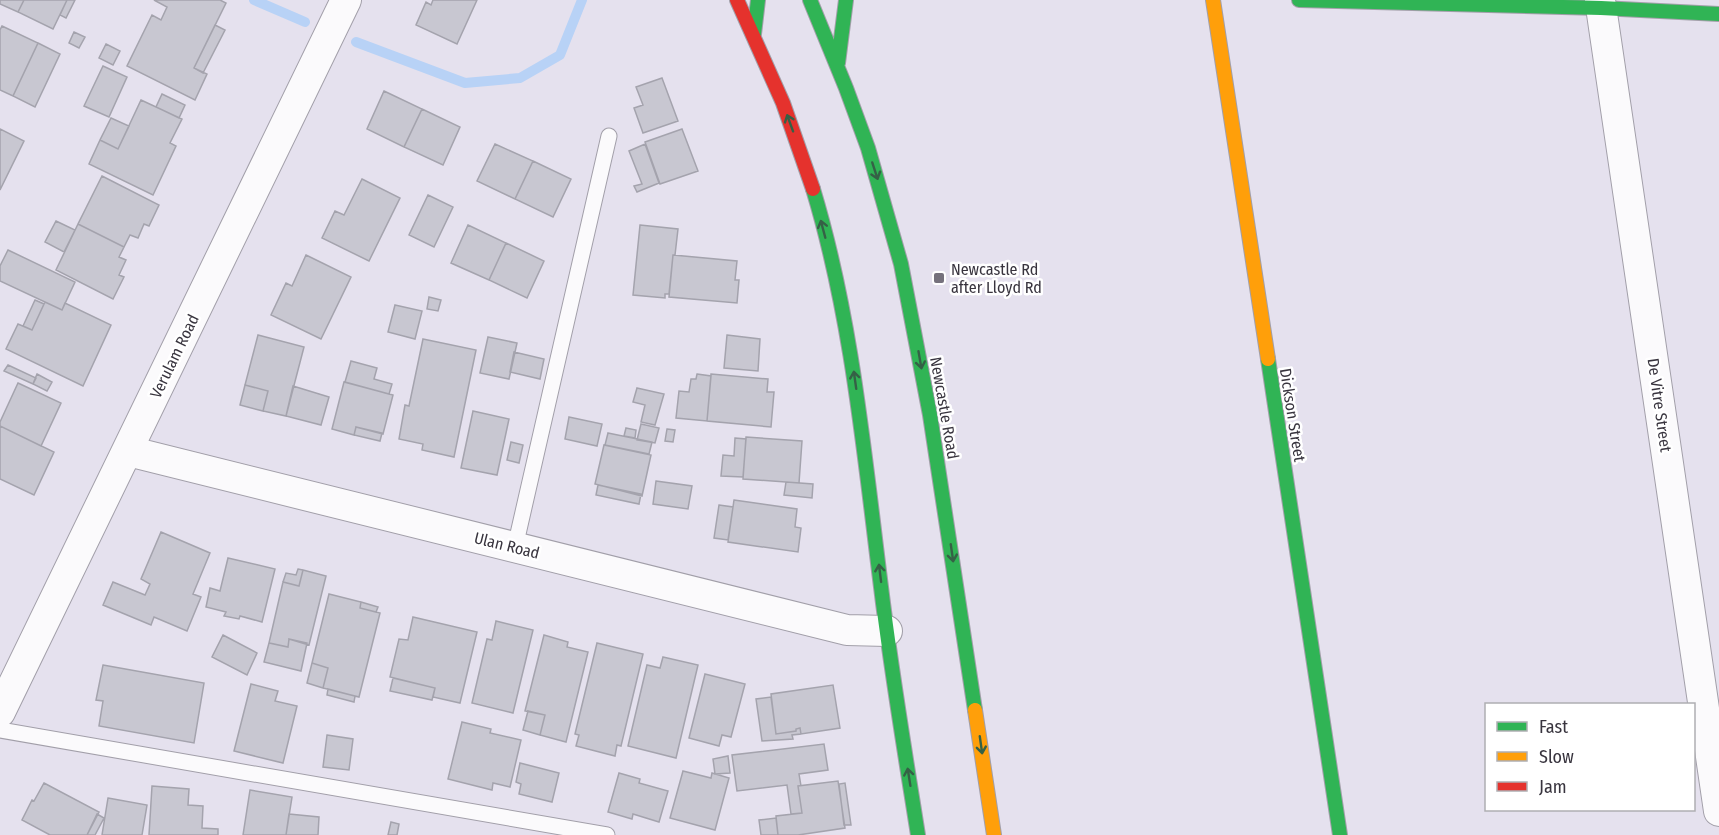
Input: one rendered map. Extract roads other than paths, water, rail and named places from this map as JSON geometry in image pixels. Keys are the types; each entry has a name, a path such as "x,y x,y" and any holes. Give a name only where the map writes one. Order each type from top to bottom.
{"main road":[{"path":"737,0 778,92 809,178 837,280 855,378 887,631 918,835"},
{"path":"754,34 758,0"},
{"name":"Newcastle Road","path":"810,0 838,63 895,239 915,334 943,490 994,835"},
{"path":"838,63 846,0"},
{"name":"Dickson Street","path":"1214,0 1340,835"},
{"path":"1299,0 1601,4 1719,14"}],"street":[{"name":"Verulam Road","path":"0,712 346,0"},
{"name":"De Vitre Street","path":"1601,4 1719,811"},
{"name":"Ulan Road","path":"128,451 847,630 887,631"}],"lane":[{"path":"515,547 609,136"},
{"path":"0,730 607,835"}],"waterway":[{"path":"254,0 305,22"},
{"path":"356,42 465,83 520,78 560,55 582,0"}],"place":[{"name":"Newcastle Rd after Lloyd Rd","path":"939,278"}]}
